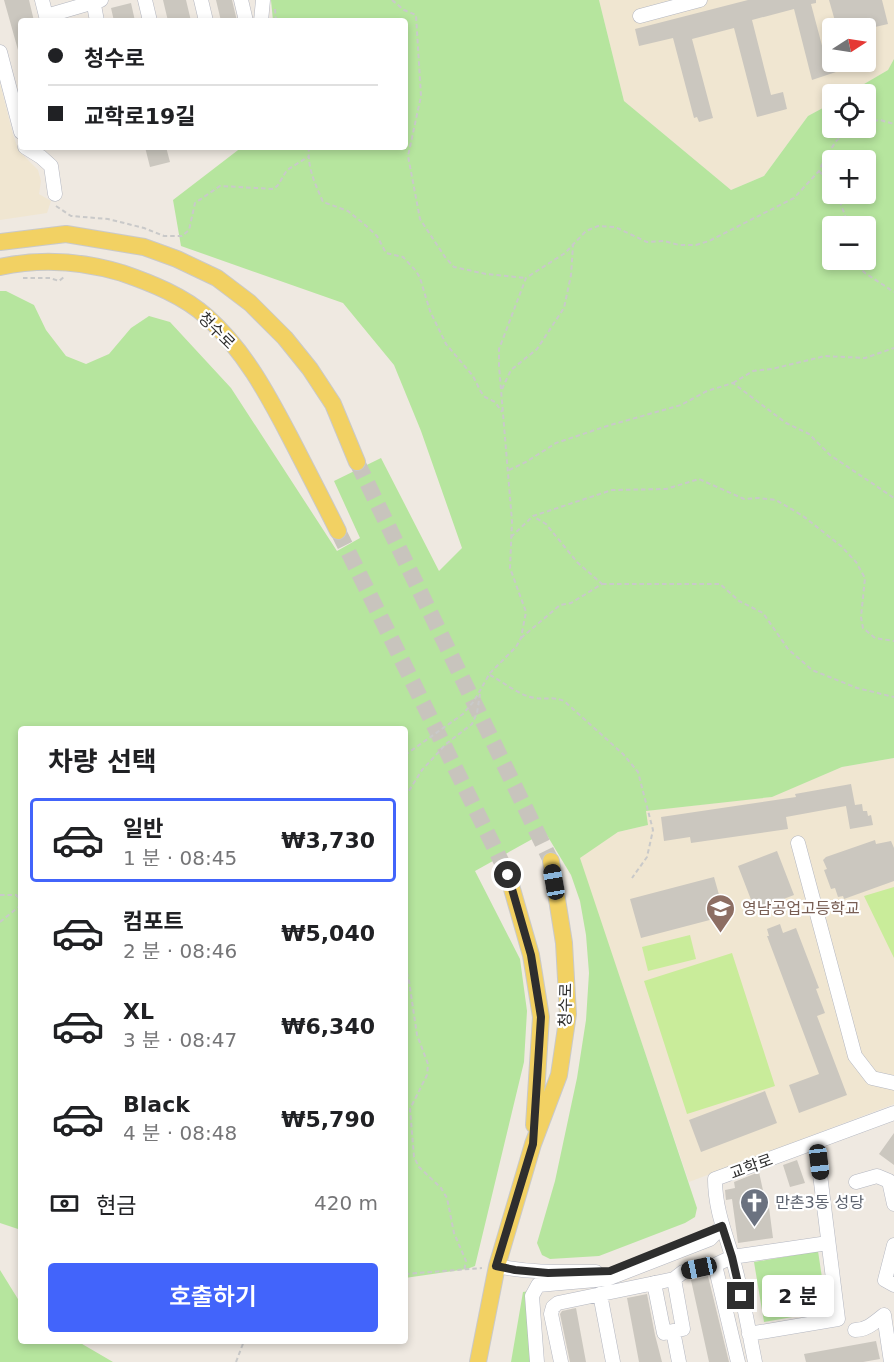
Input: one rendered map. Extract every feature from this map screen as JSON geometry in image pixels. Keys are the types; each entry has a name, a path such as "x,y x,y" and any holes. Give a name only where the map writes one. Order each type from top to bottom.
{"main road":[{"path":"0,242 66,234 144,247 177,259 217,278 250,303 285,338 310,369 333,404 357,462"},
{"name":"청수로","path":"0,267 24,262 73,262 106,269 141,279 175,295 207,316 252,368 338,531"},
{"name":"청수로","path":"478,1362 496,1266 533,1144 559,1075 568,1014 564,943 551,861"},
{"name":"청수로","path":"508,875 531,955 541,1017 533,1144"}],"street":[{"path":"42,0 46,16 96,1 97,18"},
{"path":"145,0 149,18"},
{"path":"201,0 205,18"},
{"path":"241,0 245,18"},
{"path":"261,18 263,0"},
{"path":"640,16 700,0"},
{"path":"0,52 18,121"},
{"path":"31,150 51,166 55,194"},
{"path":"798,843 855,1056 872,1078 894,1083"},
{"name":"교학로","path":"722,1226 715,1198 715,1179 894,1113"},
{"path":"749,1334 838,1319 816,1142"},
{"path":"856,1182 877,1176 889,1181 894,1204"},
{"path":"722,1226 732,1257 755,1362"},
{"path":"496,1266 548,1273 610,1271 722,1226"},
{"path":"537,1362 532,1296 538,1285 608,1279 710,1239 722,1226"},
{"path":"561,1362 551,1314 553,1307 558,1303 674,1279 683,1272 715,1265 732,1257 828,1243"},
{"path":"894,1245 885,1280 894,1285"},
{"path":"715,1265 738,1362"},
{"path":"654,1283 664,1333 683,1329 674,1279"},
{"path":"600,1294 613,1362"},
{"path":"855,1330 861,1330 873,1324 889,1310"},
{"path":"889,1310 891,1362"},
{"path":"673,1331 679,1362"}],"path":[{"path":"392,0 404,10 416,15 421,96 408,156 420,219 434,242 454,267 486,274 526,278"},
{"path":"876,121 894,124"},
{"path":"408,753 463,714 474,702 489,675 516,647 521,638 526,612 510,568 508,470 504,442 499,349 526,278 565,253 586,231 598,226 615,227 648,242 696,245 709,241 794,198 819,171 826,156 840,138"},
{"path":"309,150 313,179 323,202 348,211 377,236 386,253 403,257 416,271 430,310 446,344 473,376 485,397 495,402 503,413"},
{"path":"55,194 55,206 71,216 108,219 144,228 164,236 182,236 189,230 195,203 216,188 227,185 274,189 287,170 308,157"},
{"path":"819,171 822,174"},
{"path":"502,389 512,370 537,350 564,308 571,275 573,244"},
{"path":"862,270 894,292"},
{"path":"508,470 526,462 556,443 638,416 681,405 707,391 733,383 753,371 772,369 825,356 865,358 894,348"},
{"path":"733,383 786,423 809,434 830,455 894,498"},
{"path":"511,537 533,516 612,490 666,489 699,479 744,499 776,500 803,516 841,546 856,562 865,578 861,617 863,628 875,638 894,641"},
{"path":"533,516 546,524 577,562 602,584"},
{"path":"521,638 560,606 571,603 602,584 720,584 739,601 763,613 788,649 812,670 857,688 894,697"},
{"path":"489,675 530,697 553,697 564,701 635,766 643,786 653,830 647,857 632,878"},
{"path":"408,792 422,770 446,744 472,724 477,713 480,691"},
{"path":"0,895 18,897"},
{"path":"0,922 18,907"},
{"path":"408,977 417,1035 428,1064 427,1075 411,1109 414,1157 419,1167 441,1188 447,1198 454,1233 466,1261 464,1271"},
{"path":"408,1274 464,1271 496,1266"},
{"path":"236,1362 242,1344"}],"shaded area":[{"path":"599,0 894,0 894,59 888,70 864,84 822,84 822,108 808,116 764,176 731,190 624,101"},
{"path":"0,83 18,150 38,170 41,181 39,194 51,201 47,213 0,220"},
{"name":"영남공업고등학교","path":"894,758 894,1104 689,1182 579,858 618,832 648,825 645,811 771,797 842,767"}],"green space":[{"path":"271,0 599,0 624,101 731,190 764,176 808,116 822,108 822,138 876,138 876,84 864,84 888,70 894,59 894,758 842,767 772,797 646,811 648,825 618,832 580,858 697,1208 695,1217 685,1223 599,1256 550,1259 542,1255 537,1243 555,1181 577,1078 586,1020 589,973 580,901 571,875 545,832 475,871 520,959 527,1011 524,1062 475,1266 408,1278 408,726 18,726 18,1229 0,1223 0,291 6,291 34,305 46,330 66,356 86,364 109,354 131,328 149,316 170,322 231,388 337,551 360,538 334,481 381,458 439,571 462,548 421,431 394,365 343,303 181,246 173,200 238,150 408,150 408,18 273,18"},
{"path":"894,887 894,958 864,896"},
{"path":"690,935 696,959 648,971 642,947"},
{"path":"732,953 775,1086 687,1114 644,981"},
{"path":"818,1251 827,1311 764,1322 754,1262"},
{"path":"0,1270 18,1299 18,1344 82,1344 113,1362 0,1362"},
{"path":"529,1291 533,1362 511,1362 523,1292"}],"building":[{"path":"4,0 29,0 33,18 18,18 18,50"},
{"path":"163,0 186,0 190,18 167,18"},
{"path":"216,0 232,0 236,18 220,18"},
{"path":"748,0 816,0 816,3 811,4 822,46 822,72 836,72 812,80 794,9 752,20 771,95 783,92 787,109 757,117 734,28 692,39 713,118 699,122 697,117 694,118 673,38 639,46 635,29"},
{"path":"829,0 882,0 888,24 876,27 876,18 834,18"},
{"path":"131,3 134,18 113,18 111,8"},
{"path":"146,150 167,150 170,162 150,167"},
{"path":"851,784 855,805 862,804 863,811 867,811 868,816 871,815 873,825 850,829 846,806 786,817 788,829 691,843 690,837 664,841 661,817 796,797 795,794"},
{"path":"875,840 876,844 891,841 894,848 894,881 844,899 843,896 838,897 835,888 831,889 823,860"},
{"path":"777,851 794,895 755,910 738,866"},
{"path":"714,877 725,916 641,938 630,899"},
{"path":"780,924 783,933 796,928 819,988 816,989 825,1013 817,1016 847,1095 799,1113 789,1085 819,1074 767,936 769,936 767,929"},
{"path":"765,1091 777,1123 701,1152 689,1120"},
{"path":"894,1133 894,1165 879,1154"},
{"path":"797,1160 805,1183 790,1187 783,1165"},
{"name":"만촌3동 성당","path":"759,1172 765,1200 768,1200 773,1238 738,1243 732,1199 726,1200 725,1190 735,1188 734,1182"},
{"path":"708,1276 729,1362 709,1362 691,1280"},
{"path":"647,1294 662,1362 639,1362 627,1298"},
{"path":"576,1308 586,1362 570,1362 560,1314 562,1311"},
{"path":"876,1341 880,1359 863,1362 806,1362 804,1354"}],"tunnel":[{"path":"357,462 551,861"},
{"path":"338,531 508,875"}],"place":[{"name":"영남공업고등학교","path":"721,934"},
{"name":"만촌3동 성당","path":"754,1228"}],"route":[{"path":"508,875 531,955 541,1017 533,1144 496,1266 548,1273 610,1271 722,1226 741,1296"}]}
